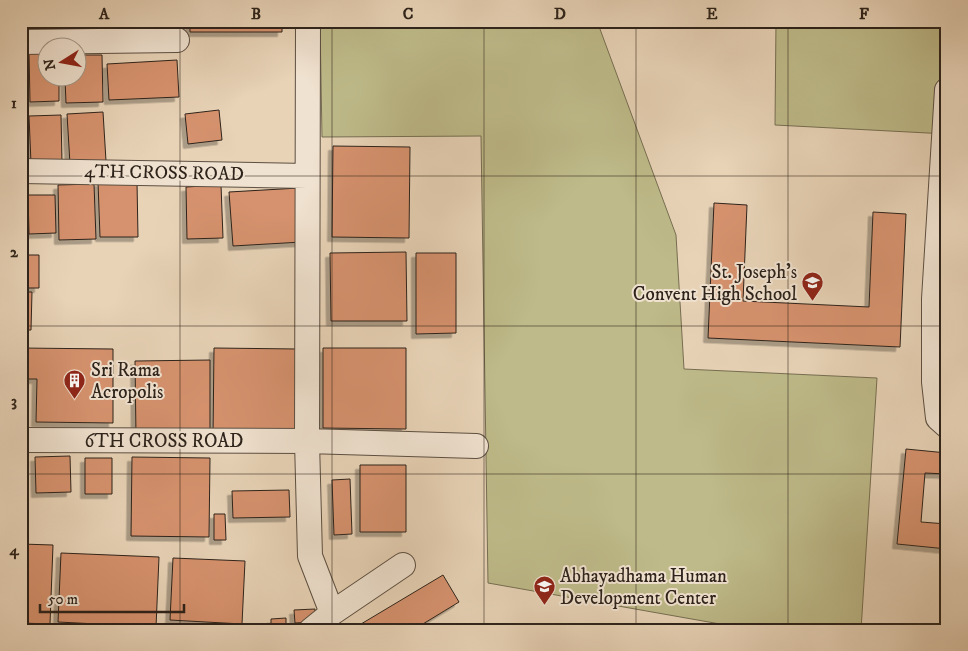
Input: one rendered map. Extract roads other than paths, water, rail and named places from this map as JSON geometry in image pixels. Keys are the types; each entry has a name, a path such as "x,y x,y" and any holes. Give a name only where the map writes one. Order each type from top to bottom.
{"street":[{"path":"308,21 307,441 310,556 332,613"},
{"path":"21,42 178,40"},
{"path":"947,90 934,299 934,382 938,418 947,426"},
{"name":"4TH CROSS ROAD","path":"21,171 307,176"},
{"name":"6TH CROSS ROAD","path":"21,440 307,441 476,446"},
{"path":"311,630 332,613 403,566"}],"place":[{"name":"St. Joseph's Convent High School","path":"813,302"},
{"name":"Sri Rama Acropolis","path":"75,400"},
{"name":"Abhayadhama Human Development Center","path":"544,606"}]}
